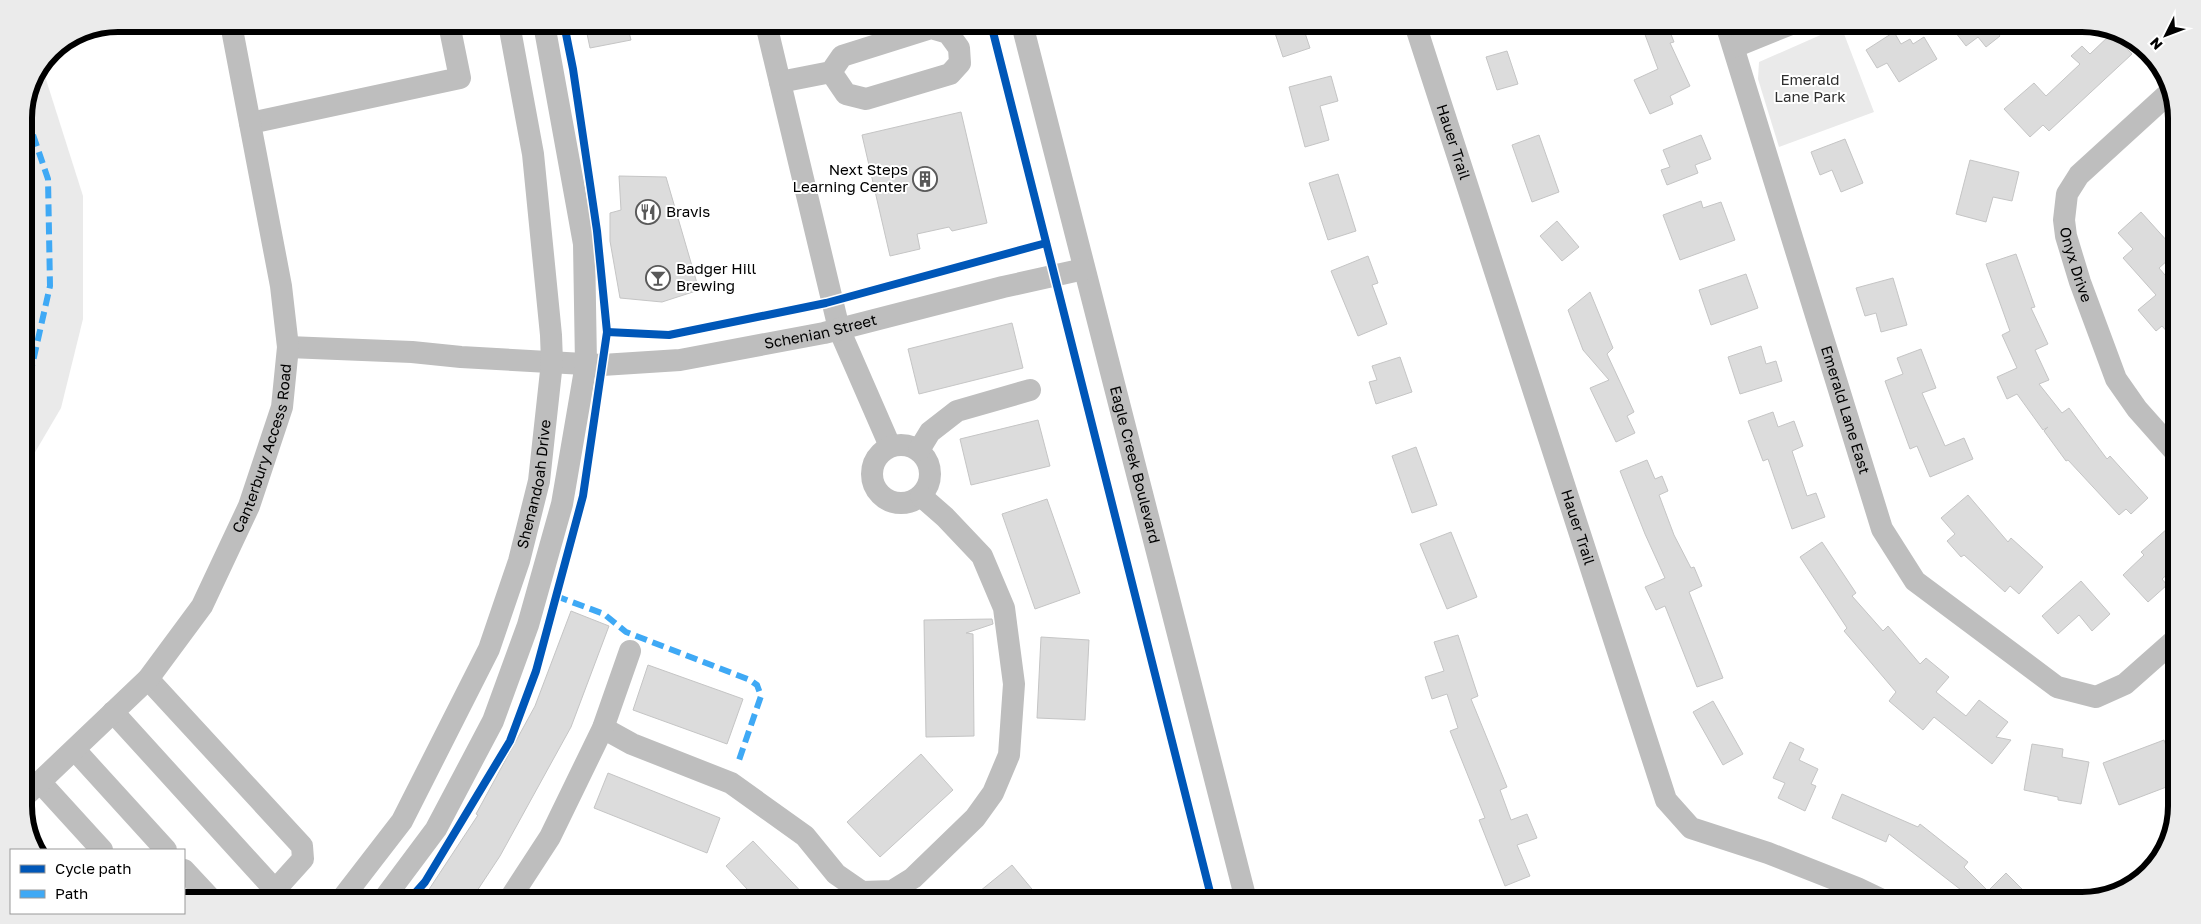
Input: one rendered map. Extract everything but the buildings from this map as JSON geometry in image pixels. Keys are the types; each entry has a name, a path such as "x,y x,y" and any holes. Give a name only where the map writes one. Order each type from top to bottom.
{"street":[{"name":"Canterbury Access Road","path":"33,788 148,679 202,606 249,506 282,407 288,347 280,286 233,32"},
{"path":"250,123 460,78 451,32"},
{"name":"Shenandoah Drive","path":"346,892 402,821 489,649 519,561 539,480 552,362 533,154 510,32"},
{"name":"Shenandoah Drive","path":"389,892 436,829 493,721 528,625 562,504 586,364 584,244 545,32"},
{"path":"768,32 839,329 890,446"},
{"path":"780,82 831,72 842,56 918,32"},
{"path":"831,72 846,94 866,99 950,74 960,63 960,48 948,33 945,32"},
{"name":"Eagle Creek Boulevard","path":"1025,32 1244,892"},
{"name":"Hauer Trail","path":"1418,32 1666,800 1691,828 1776,857 1865,892"},
{"name":"Emerald Lane East","path":"1729,32 1882,529 1915,580 2057,687 2096,697 2125,684 2168,646"},
{"path":"1734,47 1771,32"},
{"name":"Onyx Drive","path":"2165,96 2079,175 2067,194 2064,220 2066,236 2080,282 2116,378 2137,409 2168,444"},
{"name":"Schenian Street","path":"288,347 412,352 462,357 602,365 680,360 839,329 1003,287 1084,269"},
{"path":"919,450 930,432 957,411 1030,390"},
{"path":"900,444 919,450 926,458 930,478 927,488 921,496 913,501 893,503 878,493 871,475 872,466 882,451 890,446 900,444"},
{"path":"603,728 632,744 731,783 805,836 836,874 862,892 892,890 914,878 974,818 993,793 1009,755 1014,684 1004,608 982,556 945,517 921,496"},
{"path":"518,892 550,837 603,728 630,651"},
{"path":"148,679 302,846 303,859 273,892"},
{"path":"113,712 267,892"},
{"path":"75,750 165,849"},
{"path":"33,790 101,849"},
{"path":"185,871 205,892"}],"green space":[{"name":"Emerald Lane Park","path":"1827,32 1843,32 1874,112 1779,147 1758,79 1759,62"},
{"path":"44,75 83,196 83,319 61,408 33,456 33,113 35,96"}],"marked path":[{"path":"33,135 48,179 50,286 33,361"},
{"path":"556,596 604,614 626,632 750,680 757,685 761,696 738,763"}],"cycle path":[{"path":"416,892 425,882 510,741 536,671 583,496 607,332 597,231 573,69 566,32"},
{"path":"993,32 1210,892"},
{"path":"607,332 669,335 826,303 1046,243"}],"place":[{"name":"Next Steps Learning Center","path":"925,179"},
{"name":"Bravis","path":"648,212"},
{"name":"Badger Hill Brewing","path":"658,278"}]}
